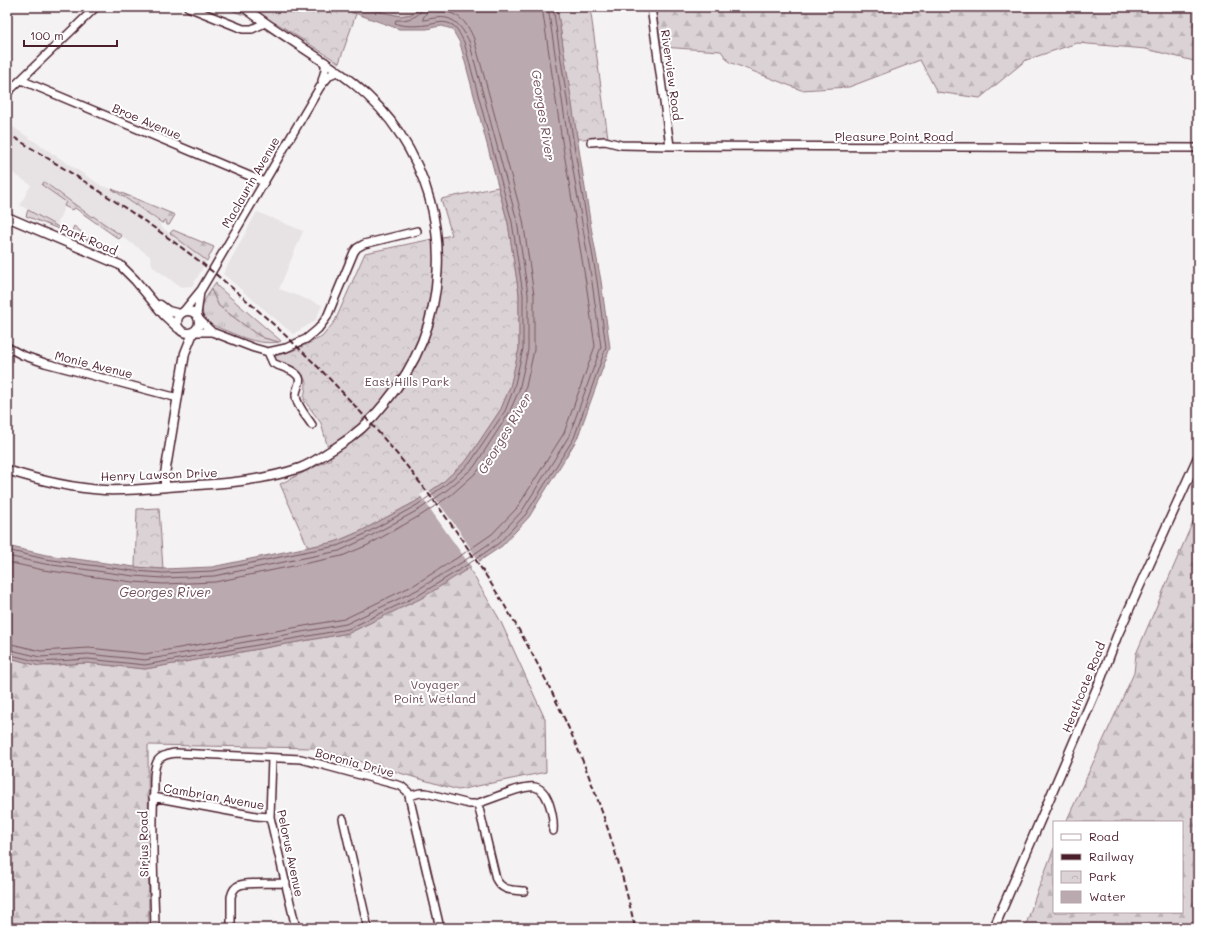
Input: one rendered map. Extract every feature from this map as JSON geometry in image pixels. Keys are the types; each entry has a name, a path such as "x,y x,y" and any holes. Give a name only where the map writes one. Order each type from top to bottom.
{"main road":[{"name":"Henry Lawson Drive","path":"7,470 30,477 89,489 122,490 231,483 256,479 299,468 327,453 365,426 405,376 420,347 435,297 438,265 437,236 433,212 425,183 414,158 400,134 384,113 363,91 339,71 265,23 244,7"},
{"name":"Park Road","path":"7,217 120,265 152,298 168,311 181,313"},
{"name":"Park Road","path":"152,298 164,315 179,330"},
{"path":"165,487 165,474 185,353 194,332 199,326 197,317 189,311 181,313 176,321 185,353"},
{"path":"179,330 186,334 194,332"},
{"name":"Heathcote Road","path":"994,928 1100,681 1117,636 1198,456"}],"street":[{"path":"7,93 96,7"},
{"path":"188,7 242,29 252,29 265,23"},
{"name":"Riverview Road","path":"651,7 670,146"},
{"name":"Maclaurin Avenue","path":"320,87 325,70 325,62"},
{"name":"Maclaurin Avenue","path":"181,313 201,290 320,87 330,75 339,71"},
{"name":"Broe Avenue","path":"20,80 264,182"},
{"name":"Pleasure Point Road","path":"591,142 605,141 621,146 1198,148"},
{"path":"194,332 212,332 268,352 286,348 306,339 322,324 332,308 354,252 357,248 364,244 417,231"},
{"name":"Maclaurin Avenue","path":"197,317 201,290"},
{"path":"197,317 212,332"},
{"name":"Monie Avenue","path":"7,347 22,355 45,363 178,398"},
{"path":"268,352 273,363 297,374 300,381 296,397 300,407 312,425"},
{"name":"Boronia Drive","path":"158,761 164,756 171,754 304,760 397,785 404,789 410,796"},
{"name":"Pelorus Avenue","path":"272,758 270,817 296,928"},
{"name":"Sirius Road","path":"155,928 153,797 155,770 158,761"},
{"path":"440,928 410,796 420,792 426,792 470,804 478,804 526,788 536,788 544,792 548,800 553,816 553,831"},
{"name":"Cambrian Avenue","path":"153,797 270,817"},
{"path":"478,804 498,883 504,889 524,891"},
{"path":"343,819 368,928"},
{"path":"231,928 230,898 233,890 243,884 286,883"}],"shaded area":[{"path":"7,123 102,186 112,189 148,213 147,214 160,223 160,226 207,261 192,286 181,287 153,267 150,256 93,216 92,217 44,182 43,185 66,202 56,227 20,205 31,185 7,169"},
{"path":"257,212 303,231 279,289 322,305 315,321 293,334 223,274"}],"green space":[{"path":"224,7 338,7 356,14 339,63 278,24 241,14"},
{"path":"358,7 421,7 412,14 400,16"},
{"path":"557,7 590,7 608,138 577,139"},
{"path":"655,7 1198,7 1198,62 1146,49 1077,43 1026,60 980,98 937,92 920,60 849,87 801,90 729,62 721,51 661,47"},
{"path":"44,182 92,217 93,216 122,236 119,239 75,208 72,210 64,206 66,202 42,185"},
{"name":"East Hills Park","path":"498,187 508,223 519,294 519,349 510,387 501,409 467,460 442,483 415,502 361,531 335,542 308,547 280,484 331,459 321,423 304,400 306,384 305,379 295,369 276,362 275,356 292,351 322,337 335,321 365,253 452,235 441,199"},
{"path":"112,189 175,215 169,225 167,225 166,220 162,223"},
{"path":"28,210 62,229 61,230 26,216"},
{"path":"74,226 95,243 71,233"},
{"path":"173,230 214,247 207,261 170,233"},
{"path":"216,282 217,286 281,341 279,342 264,338 255,333 219,306 211,289"},
{"path":"211,289 219,306 255,333 264,338 279,342 270,343 253,340 212,325 204,316 202,308"},
{"path":"159,508 163,569 135,567 137,509"},
{"path":"1198,510 1198,928 1025,928 1053,851 1053,913 1183,913 1183,821 1066,821 1134,673 1136,654"},
{"name":"Voyager Point Wetland","path":"469,568 500,620 545,719 546,772 458,790 314,748 148,745 149,928 7,928 7,657 39,666 87,663 145,669 349,633 421,598"}],"water":[{"name":"Georges River","path":"338,7 358,7 400,16 412,14 421,7 557,7 591,227 601,281 610,348 577,439 529,517 502,546 422,598 349,633 145,669 87,663 39,666 7,657 7,546 46,555 135,567 163,569 212,567 335,542 361,531 415,502 442,483 467,460 501,409 510,387 519,349 519,294 508,223 460,43 452,29 442,26 427,29 399,29"}],"pier":[{"path":"429,490 458,529 480,563 472,568 420,495"}],"railway":[{"path":"7,133 94,187 150,225 205,265 231,287 302,351 369,421 430,496 486,575 534,658 576,745 610,835 635,928"}]}
